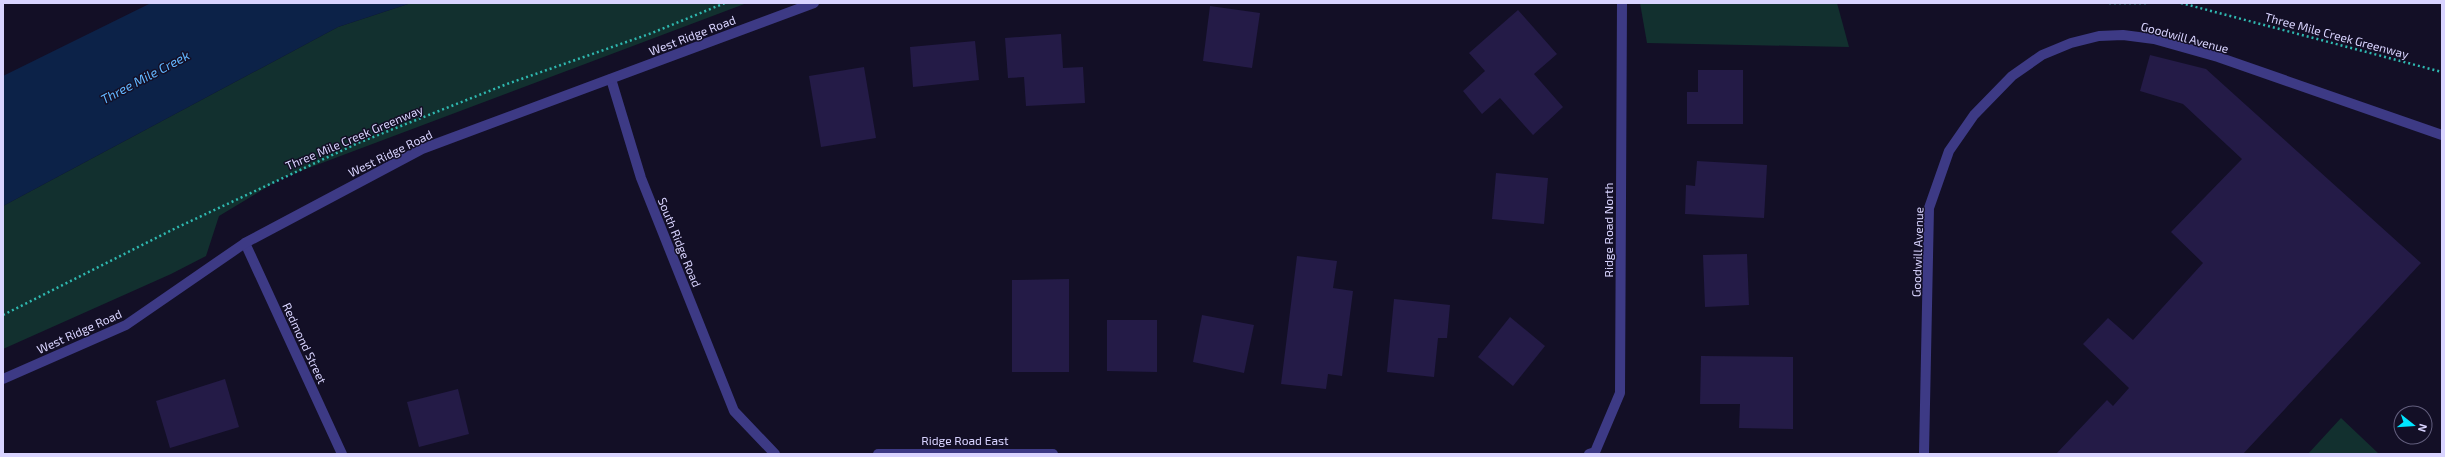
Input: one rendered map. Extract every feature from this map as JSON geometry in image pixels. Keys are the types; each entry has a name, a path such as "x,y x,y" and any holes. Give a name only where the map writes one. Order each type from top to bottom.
{"street":[{"name":"West Ridge Road","path":"3,379 126,326 245,243 422,149 814,3"},
{"name":"Ridge Road North","path":"1592,453 1620,393 1622,3"},
{"name":"Goodwill Avenue","path":"1924,454 1930,208 1949,151 1974,114 2012,76 2042,55 2071,43 2099,36 2122,35 2154,39 2218,57 2442,134"},
{"name":"South Ridge Road","path":"611,79 641,178 734,411 775,454"},
{"name":"Redmond Street","path":"245,243 342,454"},
{"name":"Ridge Road East","path":"878,454 1053,454"}],"path":[{"name":"Three Mile Creek Greenway","path":"3,315 178,227 358,143 507,84 652,33 725,3"},
{"path":"2109,3 2146,3"},
{"name":"Three Mile Creek Greenway","path":"2181,3 2442,72"}],"green space":[{"path":"411,3 747,3 282,178 219,216 206,256 171,274 3,349 3,206 338,27"},
{"path":"1640,3 1837,3 1849,47 1647,43"},
{"path":"2341,418 2379,454 2308,454"}],"water":[{"name":"Three Mile Creek","path":"151,3 411,3 338,27 3,206 3,76"}],"building":[{"path":"1210,6 1260,13 1252,68 1203,61"},
{"path":"1518,10 1557,54 1534,74 1563,107 1533,135 1500,98 1482,114 1463,91 1485,71 1469,53"},
{"path":"1061,34 1063,68 1083,67 1085,103 1026,106 1024,77 1008,78 1005,38"},
{"path":"975,41 979,80 913,87 910,47"},
{"path":"2150,55 2206,69 2421,263 2243,454 2056,454 2107,400 2113,406 2129,388 2083,344 2108,318 2133,340 2203,263 2171,232 2242,159 2183,104 2140,91"},
{"path":"864,67 876,138 821,147 809,76"},
{"path":"1698,70 1743,70 1743,124 1687,124 1687,92 1698,92"},
{"path":"1697,161 1767,165 1764,218 1685,214 1686,185 1695,186"},
{"path":"1496,173 1548,178 1544,224 1492,219"},
{"path":"1747,254 1749,305 1705,307 1703,255"},
{"path":"1297,256 1337,261 1333,288 1353,291 1342,376 1328,374 1326,389 1281,384"},
{"path":"1069,279 1069,372 1012,372 1012,280"},
{"path":"1394,299 1450,305 1447,338 1438,338 1434,377 1387,372"},
{"path":"1202,315 1254,325 1244,373 1193,362"},
{"path":"1510,317 1545,346 1513,386 1478,357"},
{"path":"1107,320 1157,320 1157,372 1107,371"},
{"path":"1701,356 1793,357 1793,429 1739,428 1740,404 1700,404"},
{"path":"225,379 239,427 170,448 156,401"},
{"path":"458,389 469,434 419,447 407,402"}]}
